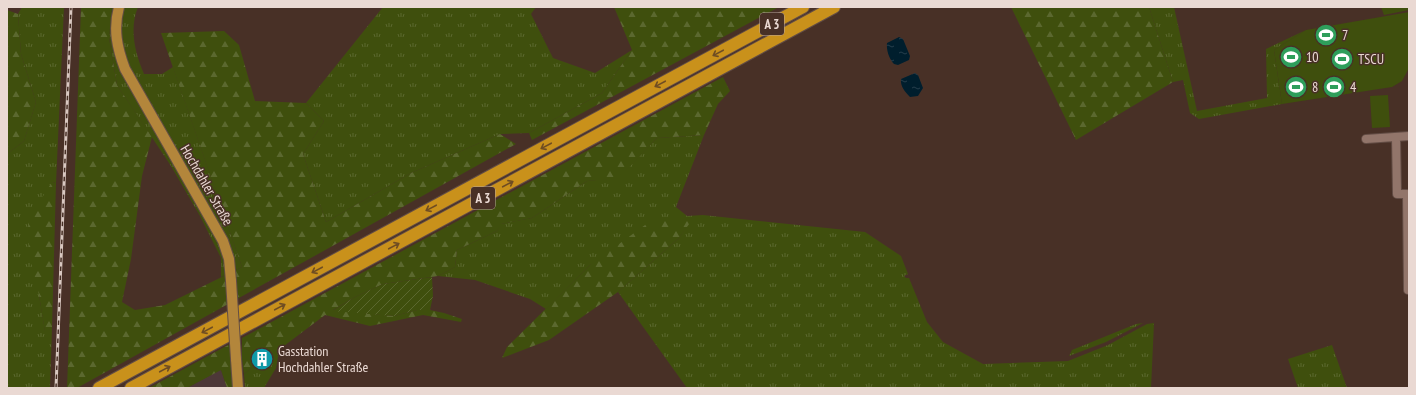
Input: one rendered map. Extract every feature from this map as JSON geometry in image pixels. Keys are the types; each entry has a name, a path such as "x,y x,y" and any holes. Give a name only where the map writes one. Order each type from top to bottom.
{"highway":[{"name":"A 3","path":"99,388 803,7"},
{"name":"A 3","path":"131,388 834,7"}],"main road":[{"name":"Hochdahler Straße","path":"119,7 116,21 116,38 125,69 223,241 229,259 238,388"}],"street":[{"path":"1366,139 1409,136"},
{"path":"1396,137 1397,194 1408,194 1409,290"}],"shaded area":[{"path":"221,370 227,388 187,388 218,371"}],"green space":[{"path":"22,7 64,7 56,183 52,182 39,295 45,331 52,328 50,388 7,388 7,154 24,141 36,102 21,54 18,14"},
{"path":"81,7 112,7 109,38 117,85 152,137 142,176 131,259 122,302 135,310 165,305 242,267 161,33 224,31 239,45 255,101 306,103 324,121 303,154 326,222 411,173 500,134 516,144 77,388 67,388"},
{"path":"112,7 138,7 135,15 134,41 144,74 162,74 173,67 242,267 221,277 221,258 200,216 171,166 117,85 109,37"},
{"path":"383,7 536,7 531,14 553,58 595,73 632,50 602,93 529,133 500,134 411,173 326,222 303,154 324,121 306,103"},
{"path":"614,7 779,7 532,140 529,133 602,93 632,50"},
{"path":"1011,7 1149,7 1173,82 1076,140"},
{"path":"1149,7 1174,7 1197,111 1267,98 1266,49 1306,30 1274,50 1282,104 1199,119 1190,113 1183,80 1173,82"},
{"path":"1381,7 1409,7 1409,10 1384,15"},
{"path":"7,10 18,14 21,54 36,102 24,141 7,154"},
{"name":"TSCU","path":"1409,12 1409,68 1402,81 1392,87 1282,104 1274,50 1306,30"},
{"path":"723,77 730,91 718,104 704,135 657,138 618,179 587,181 532,218 501,224 497,231 457,250 455,267 438,276 383,284 355,297 333,310 394,316 417,310 430,310 462,319 461,322 423,315 370,326 325,315 276,352 257,356 253,367 244,374 242,338"},
{"path":"1388,95 1390,127 1372,128 1370,96"},
{"path":"704,135 676,207 687,216 703,215 865,232 901,256 908,274 904,276 909,278 927,322 943,342 983,364 1068,361 1108,345 1147,324 1154,323 1151,388 687,388 618,292 679,238 691,220 590,265 546,309 530,299 475,280 438,276 455,267 457,250 497,231 500,224 532,218 587,181 618,178 657,138"},
{"path":"52,182 56,183 52,328 45,332 39,295 29,254 28,220"},
{"path":"652,220 692,220 679,238 618,292 549,340 502,358 507,347 590,265"},
{"path":"432,277 433,296 430,310 417,310 394,316 332,311 355,297 383,284"},
{"path":"1143,323 1106,342 1069,356 1072,350 1136,324"},
{"path":"230,344 233,388 227,388 221,370 187,388 149,388"},
{"path":"1332,345 1347,388 1298,388 1288,359"},
{"path":"279,352 276,368 264,388 245,388 244,374 253,367 257,356"}],"water":[{"path":"899,37 903,39 910,56 909,60 898,65 894,64 888,54 887,43"},
{"path":"915,73 918,75 923,88 918,96 910,97 902,86 901,79"}],"railway":[{"path":"56,388 71,7"}],"place":[{"name":"7","path":"1326,35"},
{"name":"10","path":"1291,57"},
{"name":"TSCU","path":"1342,59"},
{"name":"8","path":"1296,87"},
{"name":"4","path":"1334,87"},
{"name":"Gasstation Hochdahler Straße","path":"262,359"}]}
